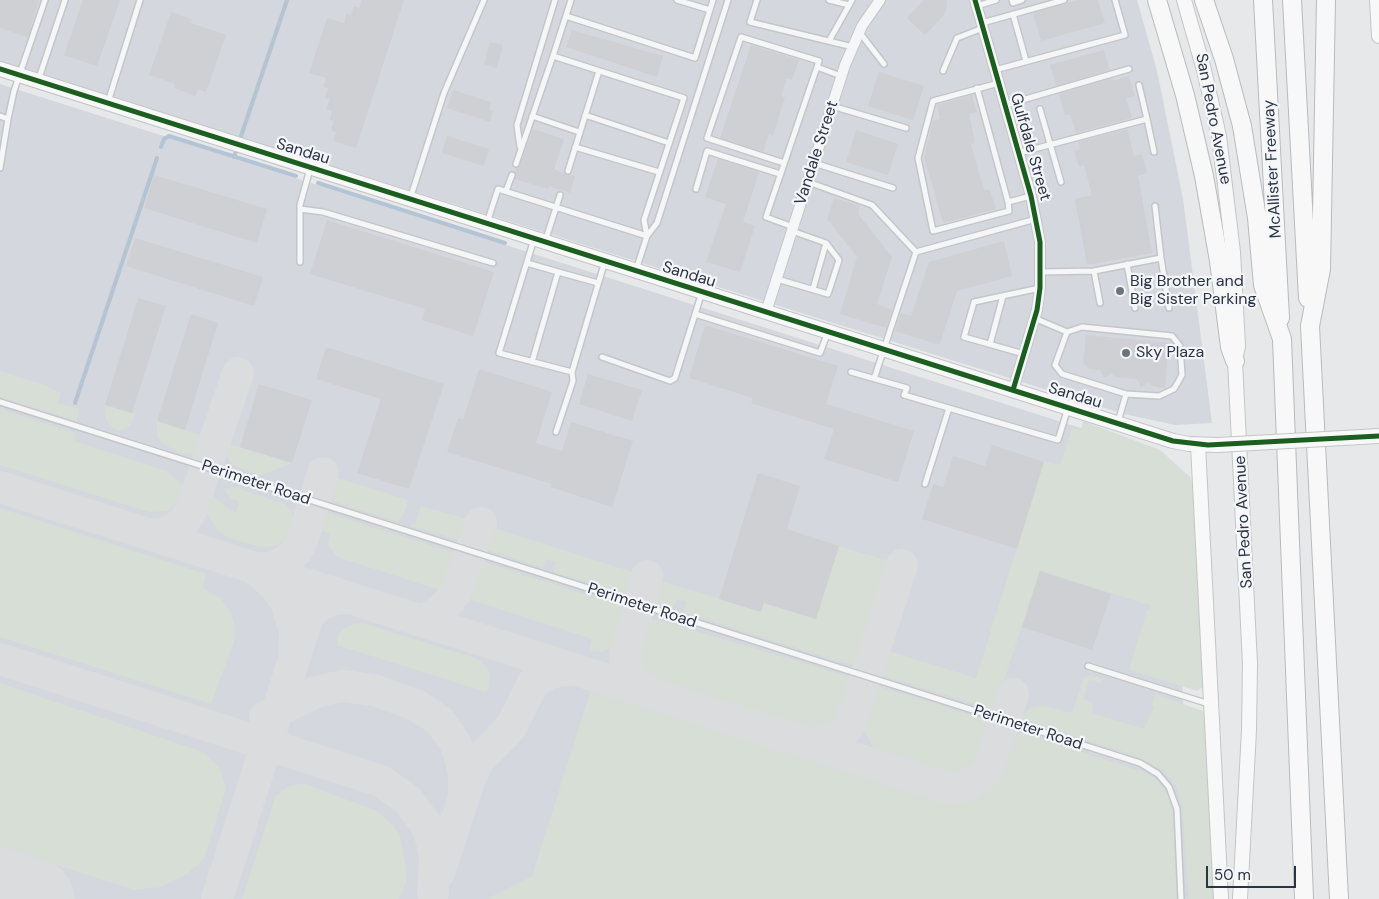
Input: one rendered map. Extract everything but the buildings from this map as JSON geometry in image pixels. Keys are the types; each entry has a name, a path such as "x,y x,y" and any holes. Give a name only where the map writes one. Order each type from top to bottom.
{"highway":[{"path":"1157,0 1180,78 1201,162 1219,261 1230,347 1235,361"},
{"path":"1204,0 1224,59 1242,126 1257,218 1263,285 1282,339"},
{"name":"McAllister Freeway","path":"1263,0 1282,339 1304,899"},
{"name":"McAllister Freeway","path":"1292,0 1310,326"},
{"path":"1326,0 1320,269 1310,326 1339,899"}],"street":[{"name":"Vandale Street","path":"766,312 842,76 859,32 880,0"},
{"name":"San Pedro Avenue","path":"1184,0 1204,70 1225,176 1238,338 1235,361 1250,649 1250,730 1240,899"},
{"path":"1377,0 1379,36"},
{"name":"Gulfdale Street","path":"976,3 1031,196 1040,242 1040,288 1034,318 1013,390"},
{"name":"Sandau","path":"0,69 1173,441 1198,445 1218,445 1379,436"},
{"path":"1198,445 1221,899"}],"lane":[{"path":"0,168 8,119 19,76 45,0"},
{"path":"38,82 64,0"},
{"path":"107,104 140,0"},
{"path":"410,199 443,96 484,0"},
{"path":"520,150 517,124 556,0"},
{"path":"516,164 572,0"},
{"path":"676,0 710,10"},
{"path":"566,16 695,58 713,0"},
{"path":"635,271 647,236 657,223 728,0"},
{"path":"757,0 750,22 853,47"},
{"path":"829,42 851,3 830,0"},
{"path":"976,3 996,0"},
{"path":"1012,0 1013,3 1022,0"},
{"path":"943,71 957,38 1013,14 1064,0"},
{"path":"995,70 1125,35 1115,0"},
{"path":"1013,14 1026,61"},
{"path":"859,32 884,64"},
{"path":"777,279 828,294 839,260 826,243 766,217 819,61 741,37 706,138 784,163"},
{"path":"553,56 684,98 644,220 647,236"},
{"path":"816,67 842,76"},
{"path":"1005,105 1129,69"},
{"path":"568,171 600,71"},
{"path":"977,88 1009,211 933,231 918,158 933,101 977,88 999,83"},
{"path":"1140,85 1154,152"},
{"path":"832,106 906,128"},
{"path":"1040,109 1061,182"},
{"path":"585,115 669,143"},
{"path":"0,116 8,119"},
{"path":"532,116 580,132"},
{"path":"1018,153 1147,118"},
{"path":"575,147 659,172"},
{"path":"696,190 707,151 780,174"},
{"path":"814,163 893,188"},
{"path":"300,262 300,209 310,168"},
{"path":"506,191 512,175"},
{"path":"808,182 872,205 916,252"},
{"path":"487,224 498,189 647,236"},
{"path":"560,195 540,240 527,263 499,353 572,372"},
{"path":"1008,202 1031,196"},
{"path":"1155,206 1169,308"},
{"path":"300,209 323,212 493,263"},
{"path":"916,252 1037,219"},
{"path":"813,290 826,243"},
{"path":"874,379 916,252"},
{"path":"1041,272 1094,271 1162,258"},
{"path":"556,432 573,381 572,372 605,261"},
{"path":"527,263 598,283"},
{"path":"1127,264 1135,308"},
{"path":"1094,271 1100,303"},
{"path":"532,362 558,272"},
{"path":"1024,354 964,337 974,302 1040,288"},
{"path":"602,358 670,381 675,378 702,292"},
{"path":"990,344 1004,296"},
{"path":"695,314 820,353 828,332"},
{"path":"1034,318 1067,332 1082,327 1172,336 1180,346 1182,375 1174,389 1159,396 1126,394 1062,374 1055,365 1067,332"},
{"path":"851,372 907,388 904,395 1058,440 1068,407"},
{"path":"1118,423 1126,394"},
{"name":"Perimeter Road","path":"0,402 1140,763 1158,774 1169,787 1177,809 1181,899"},
{"path":"925,484 949,408"},
{"path":"1088,666 1211,705"}],"shaded area":[{"path":"0,0 1137,0 1157,71 1183,199 1212,423 1175,425 1124,414 0,62"},
{"path":"0,84 1140,447 1172,499 1194,899 0,899"},
{"path":"0,371 45,385 61,393 58,403 79,409 77,421 0,397"},
{"path":"105,405 135,414 131,425 120,431 110,426 106,420"},
{"path":"0,409 75,433 74,441 167,471 181,483 184,490 183,499 168,511 149,512 0,465"},
{"path":"157,421 204,436 194,455 181,454 162,443 157,436"},
{"path":"1083,421 1160,450 1190,477 1194,487 1205,685 1197,691 1129,670 1147,610 1151,608 1149,605 1040,571 1001,690 997,711 878,674 885,650 976,678 1044,461 1060,465 1072,428 1081,430"},
{"path":"226,443 292,463 260,476 237,467 229,461 225,450"},
{"path":"335,477 408,500 404,513 398,522 328,500 331,484"},
{"path":"235,487 285,504 292,512 295,523 290,537 276,546 259,547 227,537 217,530 206,512 208,500 212,495 229,509 236,512 239,502 231,499 224,489"},
{"path":"421,506 468,519 471,524 465,542 411,526 411,523 415,524"},
{"path":"0,508 206,574 203,588 220,598 231,612 235,628 234,642 211,704 0,637"},
{"path":"322,511 461,555 450,585 443,591 337,557 328,545 330,534 316,529"},
{"path":"494,528 639,574 634,589 626,594 618,592 553,572 556,562 546,559 543,568 482,548 489,530"},
{"path":"839,546 893,562 862,660 856,665 840,662 683,612 687,602 677,599 673,609 651,602 658,580 760,611 764,603 816,619"},
{"path":"478,560 625,607 627,612 618,639 611,648 603,652 589,651 592,639 471,600 469,588"},
{"path":"655,619 851,677 855,683 842,718 832,728 820,733 811,732 658,684 642,671 637,658 643,630 650,621"},
{"path":"363,623 478,659 485,665 490,674 488,690 486,692 337,645 338,635 343,629 353,624"},
{"path":"1089,675 1103,679 1100,683 1089,680 1083,699 1093,703 1092,713 1144,729 1154,707 1152,705 1155,694 1206,712 1217,899 1189,899 1182,806 1176,786 1163,770 1136,756 1019,718 1030,708 1043,705 1072,713 1083,679"},
{"path":"0,683 203,752 220,768 226,789 204,859 186,875 160,887 134,890 0,847"},
{"path":"874,685 993,722 977,766 967,774 952,777 886,756 874,749 865,733 864,717"},
{"path":"592,686 940,797 955,799 970,797 985,789 998,777 1010,743 1019,734 1026,734 1144,772 1159,782 1168,796 1173,814 1177,899 487,899 532,876"},
{"path":"303,783 377,811 393,825 400,836 406,868 406,883 399,899 242,899 276,795 287,787"}],"waterway":[{"path":"234,157 287,0"},
{"path":"161,147 164,139 169,136 296,176"},
{"path":"75,403 157,158"},
{"path":"318,183 505,243"}],"taxiway":[{"path":"148,534 161,534 172,530 183,522 191,511 238,373"},
{"path":"253,567 264,569 279,565 295,553 302,541 323,473"},
{"path":"0,487 945,787 957,788 968,785 983,776 988,769 1013,694"},
{"path":"423,621 441,610 455,594 481,523"},
{"path":"808,743 831,740 844,732 851,722 902,565"},
{"path":"255,569 274,585 286,602 295,631 294,651"},
{"path":"647,576 625,657 632,678 639,686 653,694"},
{"path":"217,899 307,619 315,609 325,602 339,598 353,599"},
{"path":"0,659 381,781 408,800 425,823 432,840 435,858 433,893"},
{"path":"439,873 469,781 479,760 511,727 533,683 551,672 575,670"},
{"path":"265,717 316,692 342,686 374,690 416,705 440,721 456,744 464,773 464,795"}],"runway":[{"path":"0,888 34,899"}],"cycle path":[{"path":"975,0 1031,196 1040,242 1040,288 1037,310 1013,390"},
{"path":"0,69 1173,441 1208,445 1379,436"}],"place":[{"name":"Big Brother and Big Sister Parking","path":"1120,291"},
{"name":"Sky Plaza","path":"1126,353"}]}
